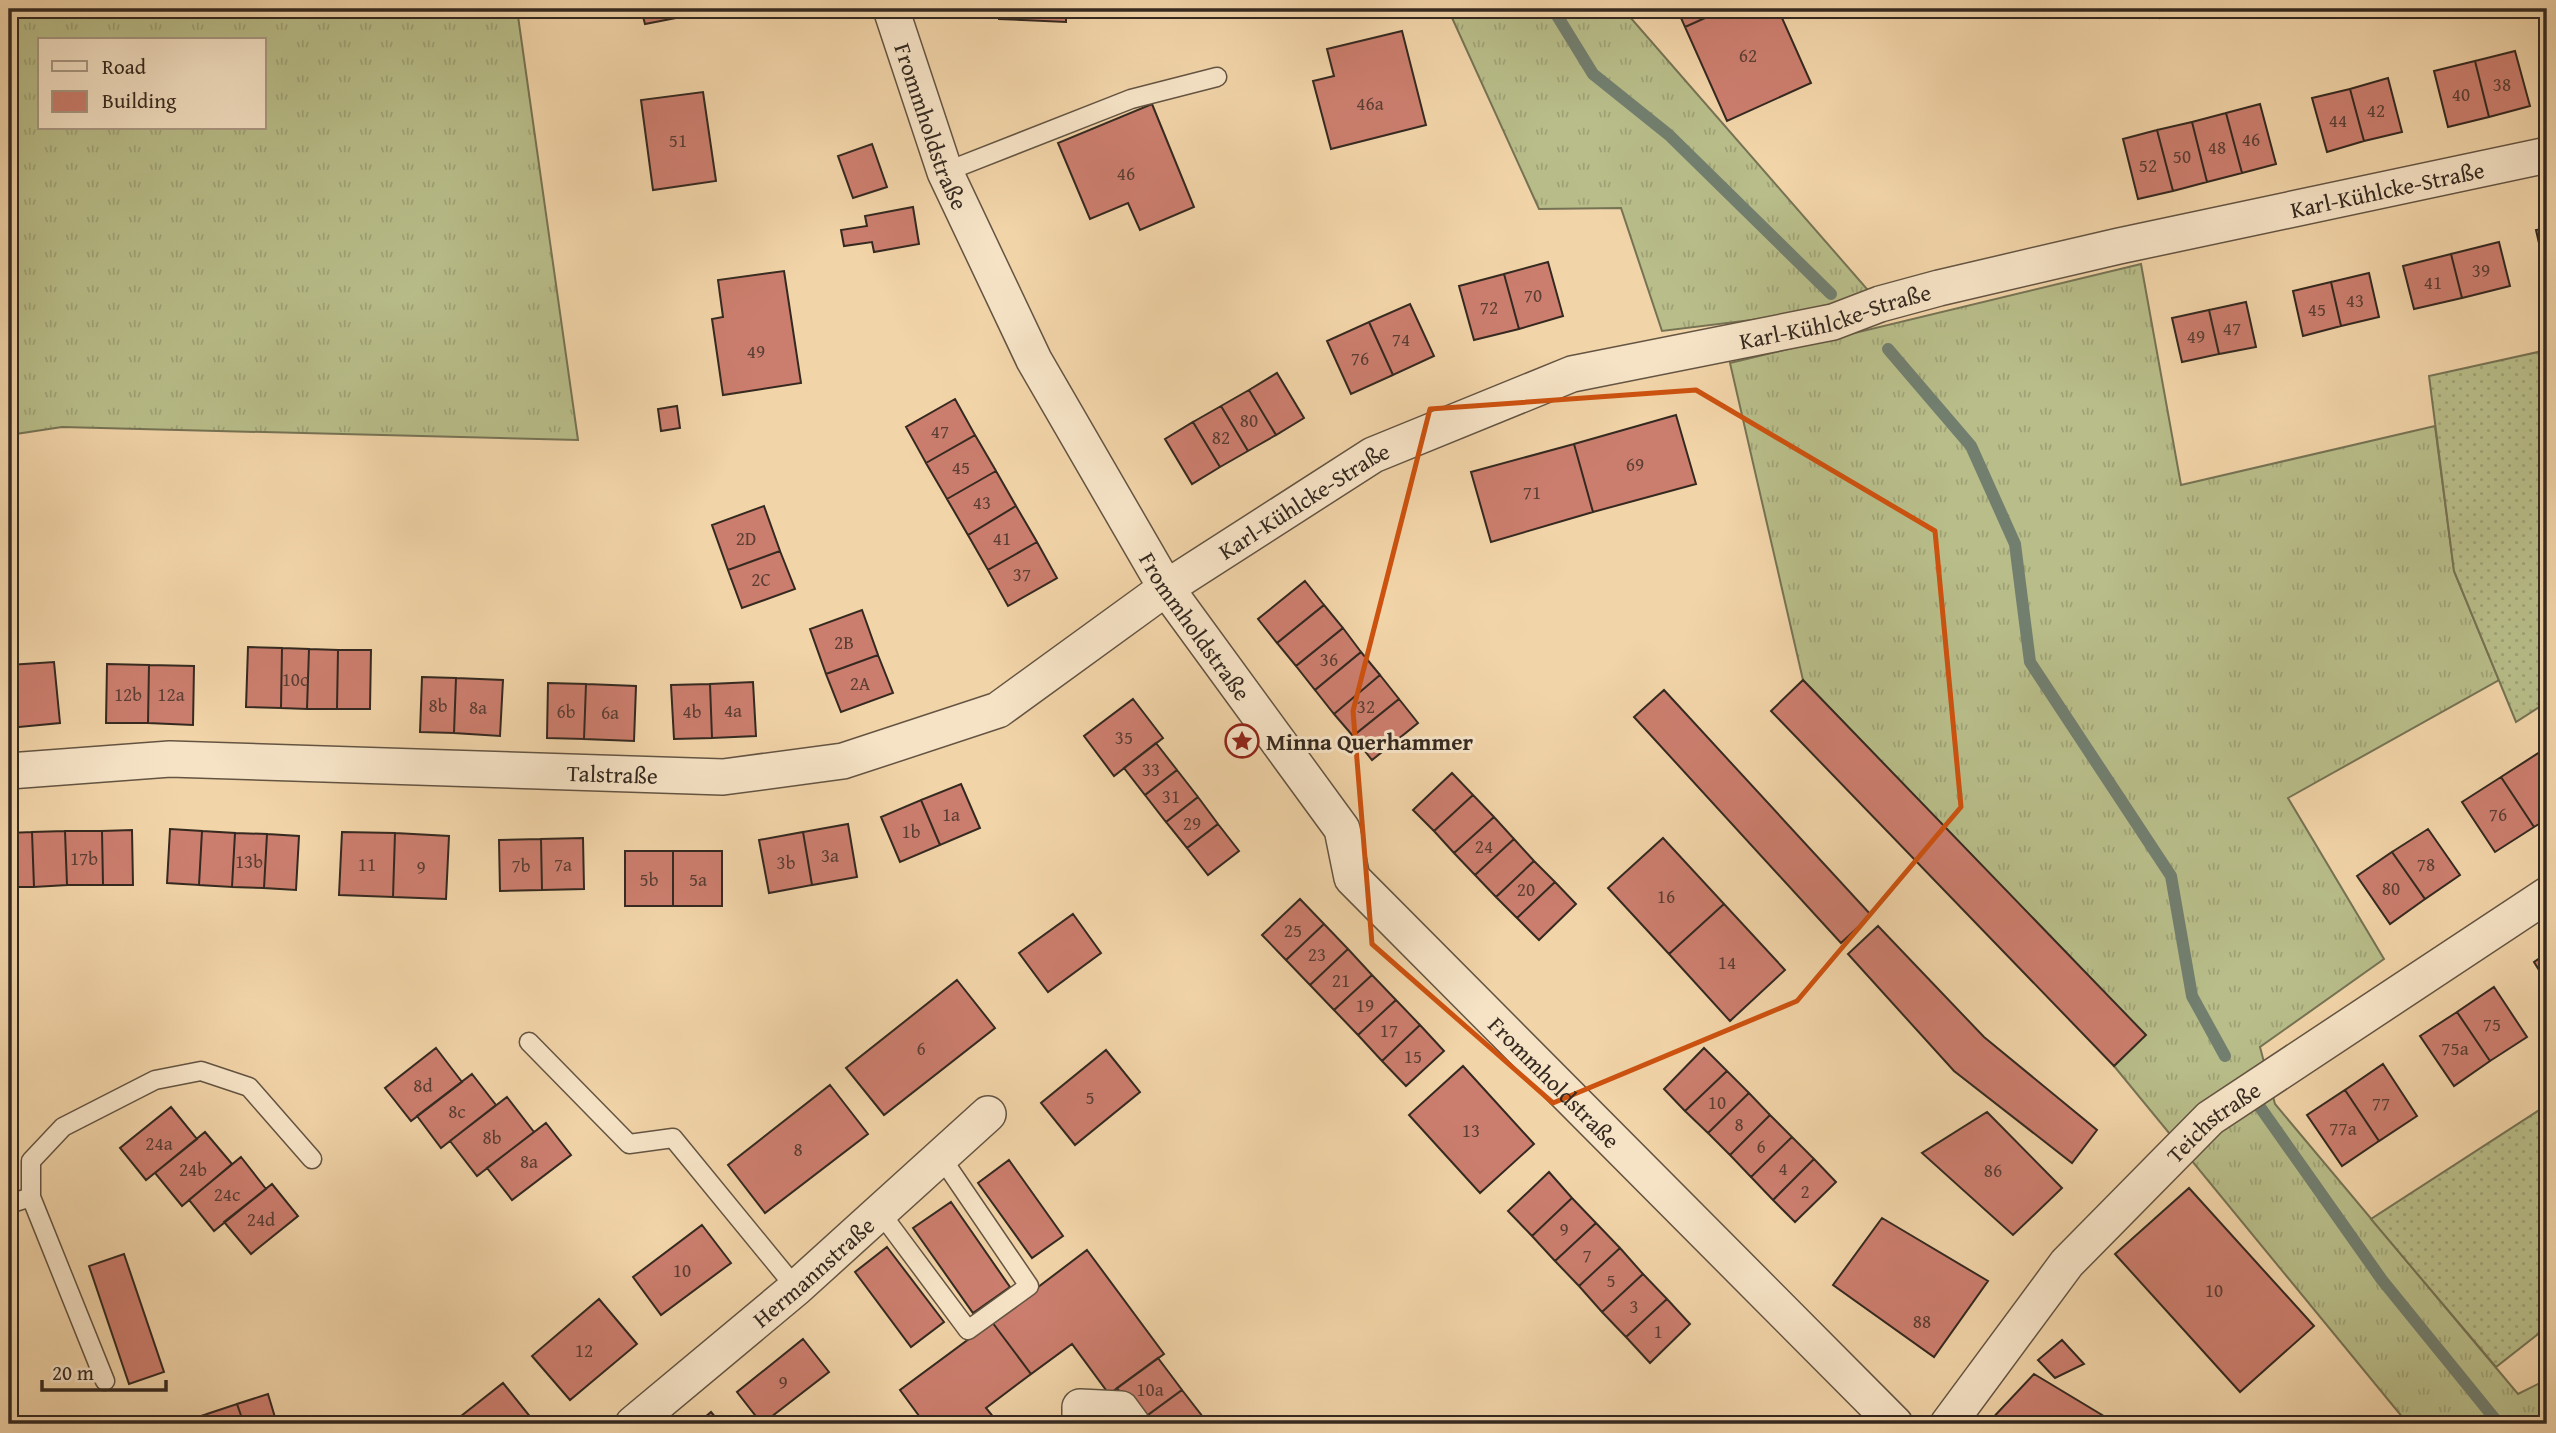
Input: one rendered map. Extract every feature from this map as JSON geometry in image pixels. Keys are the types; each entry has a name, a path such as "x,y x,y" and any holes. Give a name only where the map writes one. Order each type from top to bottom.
{"street":[{"name":"Frommholdstraße","path":"891,9 945,172 1034,360 1166,588 1342,829 1352,878 1895,1424"},
{"name":"Karl-Kühlcke-Straße","path":"1166,588 1373,455 1572,374 1833,322 1880,304 1939,288 2119,246 2547,155"},
{"name":"Talstraße","path":"9,771 170,759 723,777 844,761 998,710 1166,588"},
{"name":"Teichstraße","path":"1948,1424 2067,1263 2210,1118 2547,895"},
{"name":"Hermannstraße","path":"633,1424 796,1288 988,1114"},
{"path":"1080,1424 1080,1407 1121,1409 1132,1424"}],"lane":[{"path":"945,172 1130,99 1217,77"},
{"path":"530,1041 629,1144 673,1138 796,1288"},
{"path":"105,1381 31,1197 31,1161 63,1127 155,1080 201,1071 249,1087 312,1159"},
{"path":"880,1212 968,1330 1029,1286 941,1157"},
{"path":"9,1204 31,1197"}],"highlighted area":[{"path":"1696,390 1935,531 1961,807 1797,1001 1553,1103 1372,944 1353,711 1430,409"}],"green space":[{"path":"9,9 517,9 578,440 62,427 9,435"},
{"path":"1448,9 1623,9 1880,304 1662,331 1621,208 1539,209"},
{"path":"2141,264 2181,485 2435,426 2454,571 2499,680 2288,798 2384,959 2260,1047 2275,1104 2518,1394 2546,1380 2547,1424 2408,1424 2114,1066 2145,1035 1803,680 1730,363"},
{"path":"2547,350 2547,702 2516,722 2454,571 2429,376"},
{"path":"2547,1105 2547,1327 2496,1367 2371,1219"}],"building":[{"path":"641,9 717,9 717,10 645,24"},
{"path":"999,9 1066,9 1066,22 999,19"},
{"path":"1677,9 1725,9 1685,27"},
{"path":"1725,9 1778,9 1811,83 1727,121 1685,27"},
{"path":"2158,9 2201,9 2160,18"},
{"path":"1402,31 1426,125 1331,149 1313,81 1334,76 1327,49"},
{"path":"2515,51 2530,106 2489,117 2475,61"},
{"path":"2475,61 2489,117 2448,127 2434,71"},
{"path":"2388,78 2402,132 2364,141 2350,89"},
{"path":"2350,89 2364,141 2327,152 2312,98"},
{"path":"703,92 716,181 653,190 641,100"},
{"path":"1152,104 1194,207 1140,230 1128,203 1090,219 1058,143"},
{"path":"2260,104 2276,164 2242,173 2226,113"},
{"path":"2226,113 2242,173 2207,182 2192,122"},
{"path":"2192,122 2207,182 2173,191 2157,130"},
{"path":"2157,130 2173,191 2138,199 2123,139"},
{"path":"872,144 887,187 853,198 838,156"},
{"path":"913,207 919,244 874,252 872,242 844,246 841,230 867,226 865,216"},
{"path":"2547,228 2547,278 2536,230"},
{"path":"2499,242 2510,286 2462,298 2451,254"},
{"path":"2451,254 2462,298 2414,309 2403,266"},
{"path":"1548,262 1563,316 1519,329 1504,274"},
{"path":"784,271 801,383 723,395 712,319 723,317 718,280"},
{"path":"2369,273 2379,317 2341,326 2331,282"},
{"path":"1504,274 1519,329 1474,340 1459,286"},
{"path":"2331,282 2341,326 2303,336 2293,291"},
{"path":"2246,302 2256,347 2219,354 2209,310"},
{"path":"1410,304 1434,356 1393,375 1369,322"},
{"path":"2209,310 2219,354 2182,362 2172,318"},
{"path":"1369,322 1393,375 1351,394 1327,341"},
{"path":"1277,373 1304,418 1276,435 1249,390"},
{"path":"1249,390 1276,435 1248,451 1221,406"},
{"path":"955,399 975,435 926,463 906,427"},
{"path":"677,406 680,428 661,431 658,409"},
{"path":"1221,406 1248,451 1220,467 1193,422"},
{"path":"1676,415 1696,484 1593,512 1574,444"},
{"path":"1193,422 1220,467 1192,484 1165,439"},
{"path":"975,435 996,471 947,499 926,463"},
{"path":"1574,444 1593,512 1491,542 1471,472"},
{"path":"996,471 1016,506 968,535 947,499"},
{"path":"764,506 780,551 728,570 712,525"},
{"path":"1016,506 1037,542 988,570 968,535"},
{"path":"1037,542 1057,578 1008,606 988,570"},
{"path":"780,551 795,589 742,608 728,570"},
{"path":"1305,581 1324,605 1277,643 1258,619"},
{"path":"1324,605 1343,628 1296,666 1277,643"},
{"path":"862,610 878,655 826,674 810,629"},
{"path":"1343,628 1361,652 1315,690 1296,666"},
{"path":"248,647 282,648 281,708 246,707"},
{"path":"282,648 309,649 307,709 281,708"},
{"path":"309,649 338,650 337,709 307,709"},
{"path":"338,650 371,650 370,709 337,709"},
{"path":"1361,652 1380,675 1334,714 1315,690"},
{"path":"878,655 893,693 841,712 826,674"},
{"path":"54,662 60,723 9,728 9,665"},
{"path":"107,664 149,665 148,723 106,723"},
{"path":"149,665 194,666 193,725 148,723"},
{"path":"1380,675 1399,699 1353,736 1334,714"},
{"path":"422,677 456,678 454,733 420,732"},
{"path":"456,678 503,680 500,736 454,733"},
{"path":"1803,680 2146,1035 2114,1066 1771,711"},
{"path":"753,682 756,736 712,738 710,684"},
{"path":"548,683 586,684 584,739 547,738"},
{"path":"586,684 636,686 634,741 584,739"},
{"path":"710,684 712,738 674,739 671,685"},
{"path":"1664,690 1871,915 1841,943 1634,717"},
{"path":"1133,699 1163,738 1114,776 1084,736"},
{"path":"1399,699 1418,723 1372,760 1353,736"},
{"path":"1156,743 1177,770 1145,795 1124,768"},
{"path":"2540,752 2547,763 2547,819 2534,827 2501,777"},
{"path":"1177,770 1198,797 1166,822 1145,795"},
{"path":"1452,773 1473,795 1434,831 1413,810"},
{"path":"2501,777 2534,827 2495,852 2462,802"},
{"path":"961,784 980,828 940,845 921,800"},
{"path":"1473,795 1494,817 1454,853 1434,831"},
{"path":"1198,797 1218,824 1187,848 1166,822"},
{"path":"921,800 940,845 900,862 881,817"},
{"path":"1494,817 1514,839 1475,875 1454,853"},
{"path":"848,824 857,877 812,885 803,832"},
{"path":"1218,824 1239,851 1208,875 1187,848"},
{"path":"170,829 202,831 199,885 167,883"},
{"path":"2428,829 2460,875 2425,899 2392,852"},
{"path":"132,830 133,885 103,885 102,831"},
{"path":"65,831 102,831 103,885 67,885"},
{"path":"65,831 67,885 34,887 32,832"},
{"path":"202,831 235,833 232,887 199,885"},
{"path":"32,832 34,887 9,887 9,833"},
{"path":"342,832 395,833 393,897 339,895"},
{"path":"803,832 812,885 769,893 759,840"},
{"path":"235,833 267,834 264,888 232,887"},
{"path":"395,833 449,836 446,899 393,897"},
{"path":"267,834 299,836 296,890 264,888"},
{"path":"583,838 584,889 542,890 541,839"},
{"path":"1663,838 1724,904 1669,954 1608,888"},
{"path":"541,839 542,890 500,891 499,840"},
{"path":"1514,839 1534,861 1496,897 1475,875"},
{"path":"625,851 673,851 673,906 625,906"},
{"path":"673,851 722,851 722,906 673,906"},
{"path":"2392,852 2425,899 2390,924 2357,876"},
{"path":"1534,861 1555,882 1517,918 1496,897"},
{"path":"1555,882 1576,904 1539,940 1517,918"},
{"path":"1300,899 1324,924 1286,960 1262,935"},
{"path":"1724,904 1785,970 1730,1021 1669,954"},
{"path":"1073,914 1101,953 1048,992 1019,953"},
{"path":"1324,924 1348,949 1310,985 1286,960"},
{"path":"1878,926 1984,1037 2097,1130 2072,1163 1954,1071 1848,954"},
{"path":"1348,949 1372,975 1334,1010 1310,985"},
{"path":"2547,953 2547,983 2534,962"},
{"path":"1372,975 1396,1000 1358,1035 1334,1010"},
{"path":"957,980 995,1028 884,1115 846,1068"},
{"path":"2494,987 2527,1037 2490,1061 2457,1012"},
{"path":"1396,1000 1420,1025 1382,1061 1358,1035"},
{"path":"2457,1012 2490,1061 2454,1086 2420,1036"},
{"path":"1420,1025 1444,1051 1406,1086 1382,1061"},
{"path":"436,1048 462,1082 411,1121 385,1088"},
{"path":"1704,1048 1727,1071 1685,1111 1664,1089"},
{"path":"1106,1050 1140,1092 1075,1145 1041,1103"},
{"path":"2383,1064 2417,1116 2379,1141 2345,1090"},
{"path":"1463,1066 1534,1144 1480,1193 1409,1115"},
{"path":"1727,1071 1749,1093 1708,1133 1685,1111"},
{"path":"472,1074 496,1105 441,1148 417,1116"},
{"path":"830,1085 868,1134 765,1213 728,1165"},
{"path":"2345,1090 2379,1141 2342,1166 2307,1115"},
{"path":"1749,1093 1770,1115 1730,1155 1708,1133"},
{"path":"507,1097 534,1132 477,1176 450,1141"},
{"path":"171,1107 197,1139 146,1180 120,1148"},
{"path":"1987,1112 2062,1188 2013,1235 1922,1153"},
{"path":"1770,1115 1792,1137 1751,1177 1730,1155"},
{"path":"546,1123 571,1155 512,1200 487,1168"},
{"path":"205,1132 232,1164 182,1206 155,1173"},
{"path":"1792,1137 1814,1159 1773,1200 1751,1177"},
{"path":"241,1157 266,1189 214,1231 189,1200"},
{"path":"1814,1159 1836,1182 1795,1222 1773,1200"},
{"path":"1009,1160 1063,1236 1032,1258 978,1183"},
{"path":"1549,1172 1572,1198 1532,1236 1508,1211"},
{"path":"272,1184 298,1216 251,1254 224,1222"},
{"path":"2189,1188 2314,1326 2240,1392 2115,1254"},
{"path":"1572,1198 1596,1223 1555,1261 1532,1236"},
{"path":"951,1202 1010,1287 973,1313 913,1228"},
{"path":"1882,1218 1988,1281 1934,1357 1833,1285"},
{"path":"1596,1223 1620,1248 1579,1286 1555,1261"},
{"path":"702,1225 731,1263 661,1315 633,1277"},
{"path":"887,1247 944,1322 911,1347 855,1272"},
{"path":"1620,1248 1643,1274 1602,1312 1579,1286"},
{"path":"1087,1250 1164,1354 1109,1394 1072,1344 1031,1374 992,1322"},
{"path":"124,1254 164,1372 129,1384 89,1266"},
{"path":"1643,1274 1667,1299 1626,1337 1602,1312"},
{"path":"599,1299 637,1344 570,1400 532,1356"},
{"path":"1667,1299 1690,1324 1650,1363 1626,1337"},
{"path":"992,1322 1031,1374 986,1408 999,1424 925,1424 900,1390"},
{"path":"803,1339 829,1372 762,1424 737,1392"},
{"path":"2062,1340 2084,1364 2055,1378 2038,1360"},
{"path":"1158,1358 1182,1390 1141,1420 1117,1388"},
{"path":"2034,1374 2117,1424 1987,1424"},
{"path":"503,1383 536,1424 451,1424"},
{"path":"1182,1390 1206,1421 1201,1424 1144,1424 1141,1420"},
{"path":"268,1394 277,1424 244,1424 237,1404"},
{"path":"237,1404 244,1424 210,1424 207,1414"},
{"path":"711,1412 721,1424 697,1424"},
{"path":"207,1414 210,1424 176,1424"}],"waterway":[{"path":"1553,9 1593,74 1669,135 1831,294"},
{"path":"1888,349 1971,446 2015,544 2030,662 2171,876 2192,996 2225,1056"},
{"path":"2255,1100 2382,1280 2499,1424"}],"place":[{"name":"Minna Querhammer","path":"1242,741"}]}
